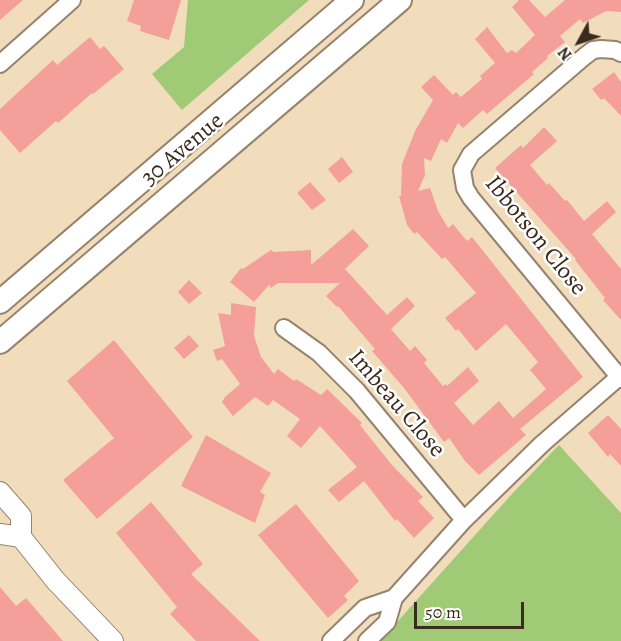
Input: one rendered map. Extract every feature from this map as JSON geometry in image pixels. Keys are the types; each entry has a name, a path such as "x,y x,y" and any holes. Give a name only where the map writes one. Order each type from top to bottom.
{"main road":[{"name":"30 Avenue","path":"0,302 352,0"},
{"name":"30 Avenue","path":"0,342 400,0"}],"street":[{"path":"0,64 72,0"},
{"name":"Ibbotson Close","path":"367,641 387,622 394,598 464,520 542,444 620,378 471,198 465,189 462,170 471,154 593,50 615,50 621,53"},
{"name":"Imbeau Close","path":"284,328 319,353 357,391 464,520"},
{"path":"0,492 21,516 21,537 55,580 112,641"},
{"path":"0,534 21,537"},
{"name":"Ibbotson Close","path":"332,641 365,608 394,598"}],"green space":[{"path":"188,0 309,0 182,110 152,74 184,47"},
{"path":"559,445 621,513 621,641 380,641 511,495"}],"building":[{"path":"0,0 23,0 0,20"},
{"path":"134,0 181,0 169,40 140,31 141,26 127,21"},
{"path":"519,0 529,0 545,17 565,0 621,0 621,12 606,11 583,23 580,19 560,36 565,42 547,56 548,58 532,72 534,74 487,114 483,110 463,128 458,123 447,143 441,139 431,161 424,158 425,175 418,191 430,188 438,211 448,228 453,224 467,241 472,237 583,377 520,429 526,435 479,475 465,461 449,438 444,442 404,388 372,351 375,349 338,306 326,296 340,283 278,283 271,288 269,285 254,302 230,282 241,268 243,269 271,250 274,252 311,250 311,265 353,229 369,246 345,269 387,315 407,297 415,306 391,329 410,351 415,346 427,360 424,363 443,386 446,384 447,386 468,367 479,381 454,403 473,425 499,401 513,418 546,389 530,370 538,362 506,324 476,351 458,329 456,331 445,318 476,293 445,257 442,259 417,232 414,234 407,225 399,196 401,196 402,164 415,131 433,100 421,87 434,75 453,95 456,92 461,97 482,79 480,76 495,63 475,39 487,27 507,53 512,50 516,53 535,35 512,7"},
{"path":"90,37 100,49 104,46 124,69 58,123 56,121 20,153 0,130 0,109 53,60 57,65"},
{"path":"614,72 621,82 621,116 604,98 601,100 592,89"},
{"path":"544,127 557,141 530,165 547,185 549,183 565,201 567,200 584,221 607,201 616,212 592,234 621,269 621,320 603,300 605,298 576,259 495,168 521,145 523,148"},
{"path":"342,157 353,172 339,183 328,169"},
{"path":"310,182 326,200 312,210 297,193"},
{"path":"189,280 202,293 189,304 178,292"},
{"path":"231,303 256,307 254,336 261,357 274,374 278,369 294,381 296,379 321,395 327,389 362,423 360,425 391,464 423,497 418,501 434,518 414,538 397,519 395,521 364,481 339,502 328,490 357,467 320,426 301,448 287,436 300,419 273,400 268,406 255,397 233,416 222,402 240,384 222,359 217,361 213,350 225,346 218,313 231,315"},
{"path":"189,335 199,346 184,359 174,348"},
{"path":"114,340 193,437 97,519 63,480 114,438 67,381"},
{"path":"608,415 621,429 621,466 610,454 608,457 588,433"},
{"path":"206,435 271,473 260,492 265,495 255,523 181,486"},
{"path":"151,502 203,564 191,574 260,641 196,641 170,614 177,607 116,533"},
{"path":"296,504 359,581 344,596 348,600 328,618 258,535"},
{"path":"0,587 16,606 26,598 63,641 0,641"}]}
